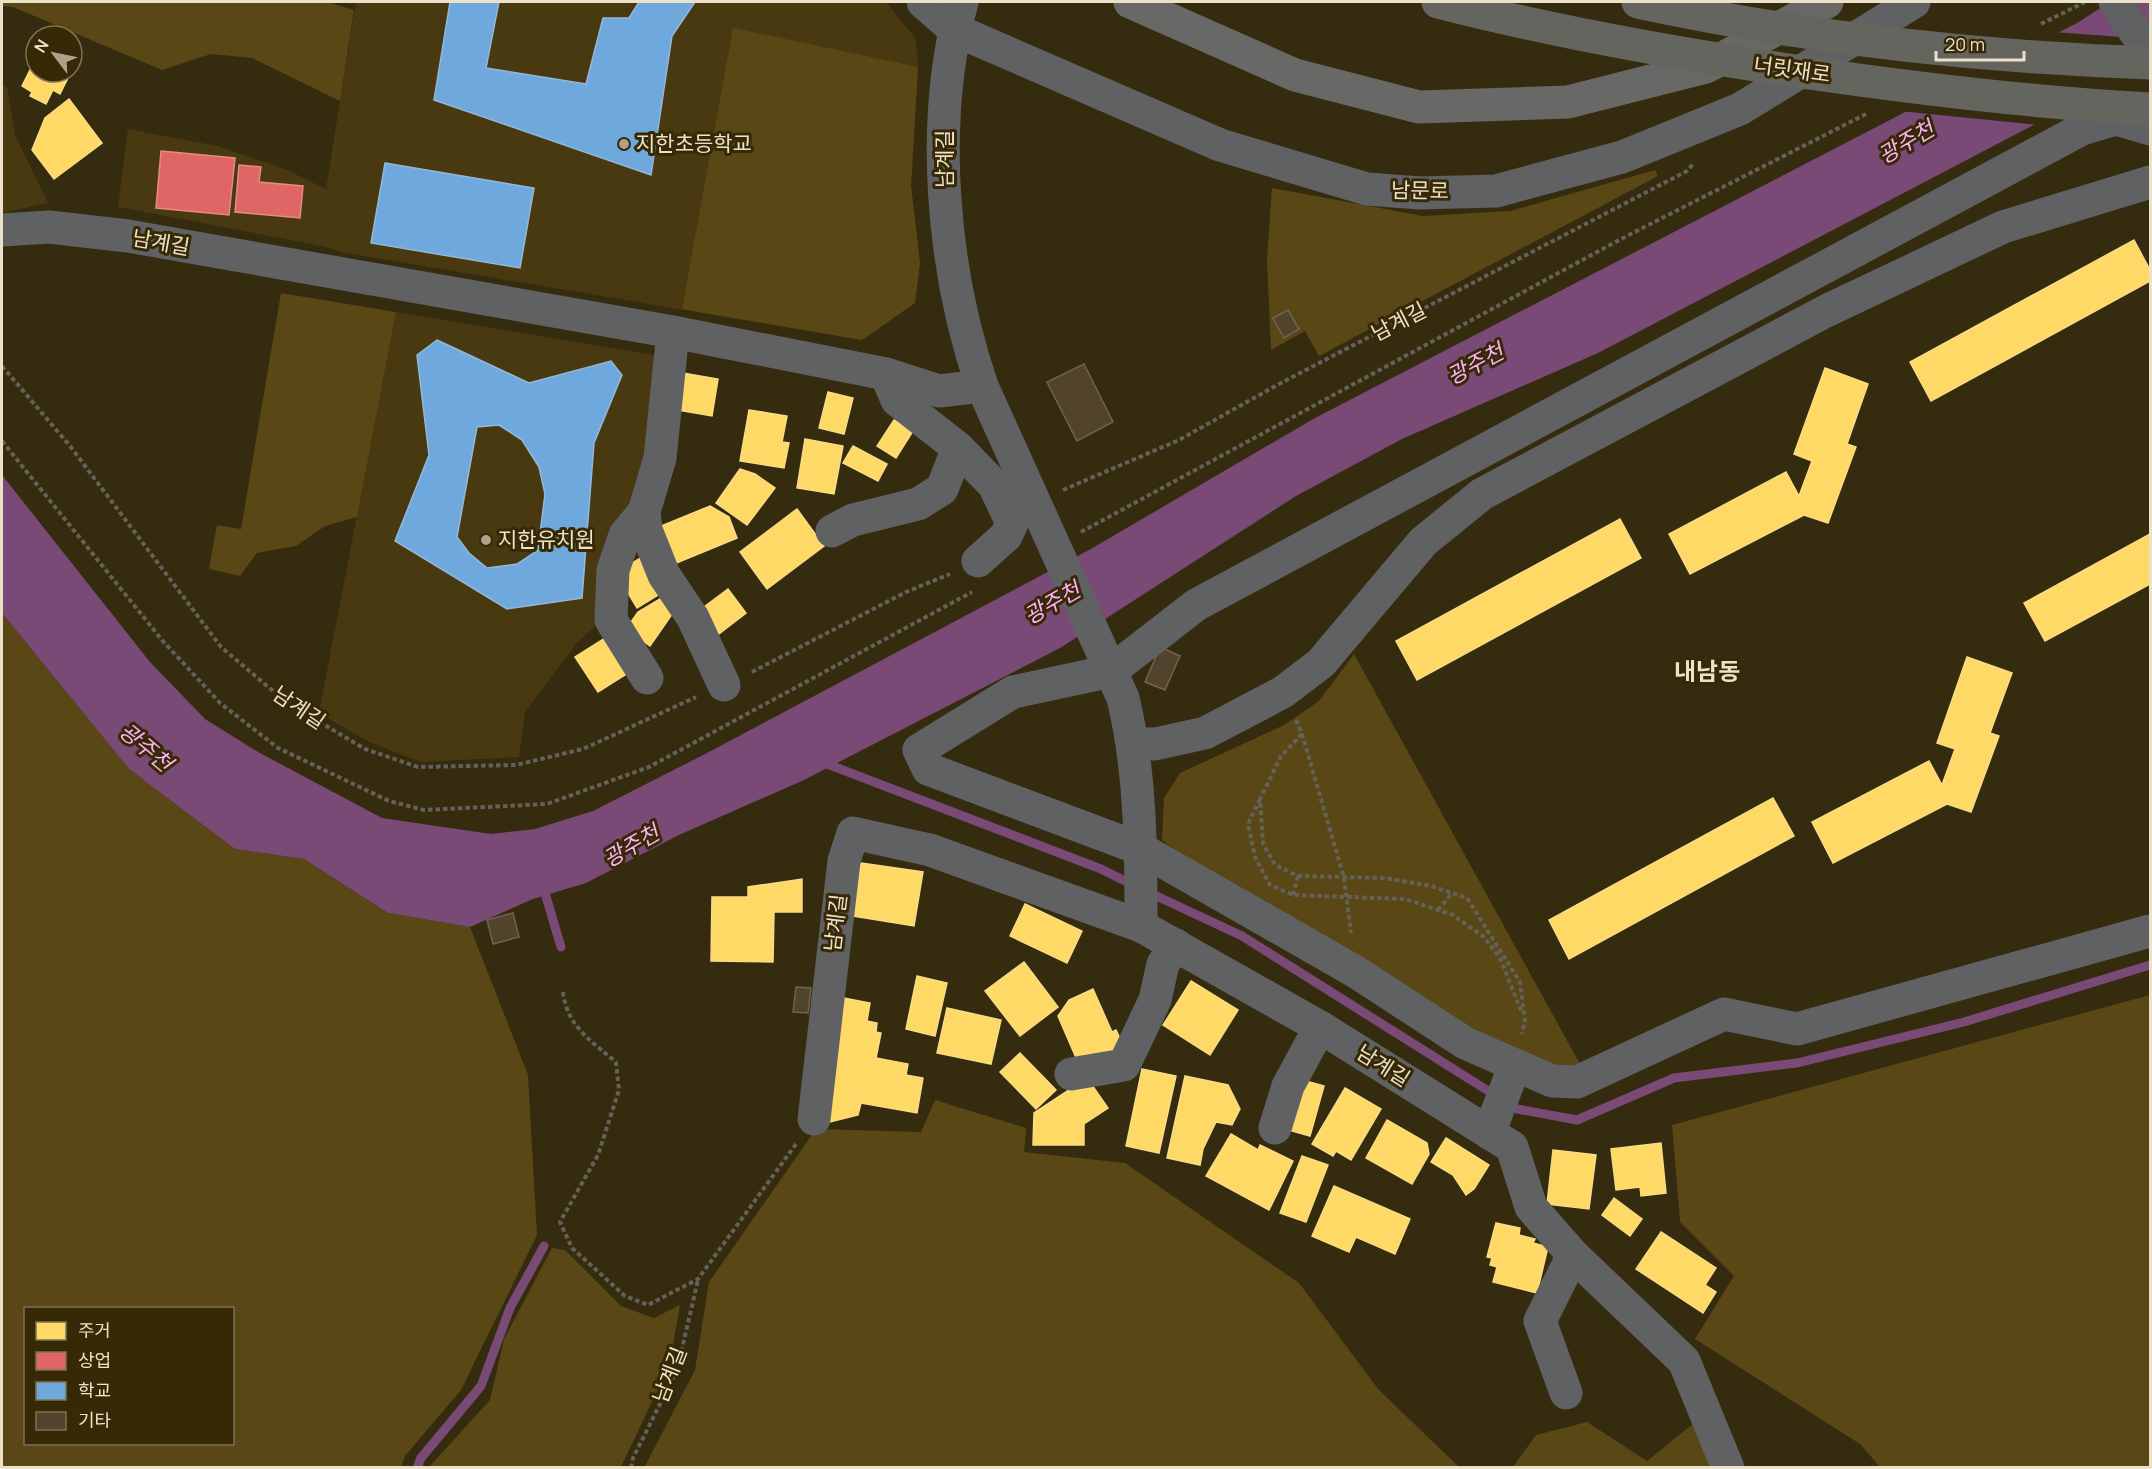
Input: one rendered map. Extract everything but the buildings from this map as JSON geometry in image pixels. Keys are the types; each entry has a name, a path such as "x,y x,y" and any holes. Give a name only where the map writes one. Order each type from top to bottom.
{"highway":[{"name":"너릿재로","path":"1638,2 1813,33 1977,53 2151,63"},
{"name":"너릿재로","path":"1445,3 1594,39 1756,65 1936,91 2077,105 2151,109"}],"main road":[{"path":"1130,2 1295,75 1419,107 1568,102 1683,73 1706,67 1827,2"}],"street":[{"name":"남문로","path":"922,2 958,16 1220,145 1367,189 1420,193 1496,190 1622,157 1740,109 1914,2"},
{"path":"2115,2 2151,54"},
{"name":"남계길","path":"958,16 944,134 944,185 947,227 970,351 982,386 1123,698 1134,744 1141,858 1141,918"},
{"path":"2151,129 2116,119 2082,129 1196,605 1109,663 1012,692 919,750 928,770 1141,858 1356,972 1465,1043 1514,1068 1552,1082 1577,1082 1724,1014 1797,1029 2151,931"},
{"path":"1134,744 1155,744 1205,733 1283,692 1321,663 1423,542 1482,494 1826,311 2003,227 2151,182"},
{"name":"남계길","path":"2,230 49,227 128,237 674,332 886,374 939,391 982,386"},
{"path":"647,678 610,620 613,570 626,535 644,512 660,458 674,332"},
{"path":"886,374 897,400 958,448 994,485 1012,523 1006,536 978,561"},
{"path":"832,531 853,520 918,504 942,489 958,448"},
{"path":"644,512 652,550 664,575 693,618 724,685"},
{"name":"남계길","path":"814,1119 844,861 853,833 930,850 1141,918 1176,945 1493,1123 1512,1147 1531,1207 1573,1255 1684,1361 1728,1467"},
{"path":"1071,1074 1124,1065 1155,1000 1163,964 1176,945"},
{"path":"1275,1128 1288,1086 1320,1027"},
{"path":"1493,1123 1514,1068"},
{"path":"1566,1393 1540,1321 1573,1255"}],"path":[{"name":"남계길","path":"1036,505 1060,491 1179,440 1279,384 1688,171 1695,162"},
{"name":"남계길","path":"2,366 70,446 221,647 286,702 365,749 418,767 516,765 583,749 724,685 906,592 978,561"},
{"path":"1283,692 1302,734 1344,878 1356,972"},
{"path":"1302,734 1281,756 1248,824 1255,857 1270,885 1293,895 1405,899 1453,915 1484,937 1500,958 1525,1021"},
{"path":"1260,799 1263,844 1275,865 1298,876 1385,878 1431,886 1467,898 1520,982 1525,1021 1514,1068"},
{"path":"1293,895 1298,876"},
{"path":"1438,910 1452,893"},
{"name":"남계길","path":"563,992 565,1010 582,1033 616,1062 619,1089 598,1155 560,1222 572,1248 625,1296 648,1305 698,1279"},
{"name":"남계길","path":"631,1467 633,1458 677,1370 698,1279 814,1119"}],"shaded area":[{"path":"2,2 327,2 354,10 340,101 252,58 211,54 162,70 84,37 84,24 53,24 13,7 2,6"},
{"name":"지한초등학교","path":"356,2 886,2 916,39 918,67 911,186 920,263 915,303 862,340 346,253 317,245 118,207 128,129 217,146 285,169 326,189"},
{"path":"733,28 918,67 911,186 920,263 915,303 862,340 682,309"},
{"path":"2,85 7,87 15,135 48,203 2,213"},
{"path":"1655,170 1658,176 1319,356 1305,331 1271,350 1267,259 1272,188 1423,216 1510,211"},
{"path":"281,293 396,312 357,517 325,526 296,546 257,553 240,576 209,569 217,525 241,529"},
{"name":"지한유치원","path":"396,312 655,355 647,464 607,615 576,644 525,712 519,757 421,762 369,742 319,713"},
{"path":"2,613 129,769 235,849 304,859 388,913 470,927 528,1075 537,1235 461,1390 405,1456 401,1467 2,1467"},
{"path":"1354,654 1580,1064 1551,1074 1221,885 1162,840 1164,798 1180,773 1284,725 1319,701"},
{"path":"2150,995 2150,1467 1880,1467 1860,1444 1695,1339 1734,1276 1680,1222 1672,1125"},
{"path":"935,1100 1026,1128 1024,1152 1125,1163 1299,1283 1379,1390 1459,1467 644,1468 695,1370 709,1282 816,1129 921,1132"},
{"path":"552,1248 565,1250 621,1306 654,1318 680,1305 669,1366 621,1467 429,1467 490,1400 504,1339"},
{"path":"1587,1422 1647,1461 1694,1423 1713,1468 1512,1468 1536,1435"}],"water":[{"name":"광주천","path":"2110,2 2150,2 2150,52 2043,120 1598,353 1402,439 1296,496 1060,648 804,780 679,835 586,883 533,899 470,927 388,913 304,859 235,849 129,769 2,613 2,475 150,662 205,719 258,752 382,818 491,834 535,829 593,811 707,753 1089,550 1315,418 2077,23"}],"pier":[{"path":"2053,32 2150,39 2150,56 2040,125 1900,111"}],"waterway":[{"path":"822,762 1101,869 1133,885"},
{"path":"542,883 561,947"},
{"path":"1148,892 1242,936 1517,1109 1577,1120 1674,1078 1797,1063 1964,1022 2150,965"},
{"path":"417,1468 421,1458 481,1386 510,1308 544,1246"}],"place":[{"name":"지한초등학교","path":"624,144"},
{"name":"지한유치원","path":"486,540"}],"district":[{"name":"내남동","path":"1707,672"}]}
